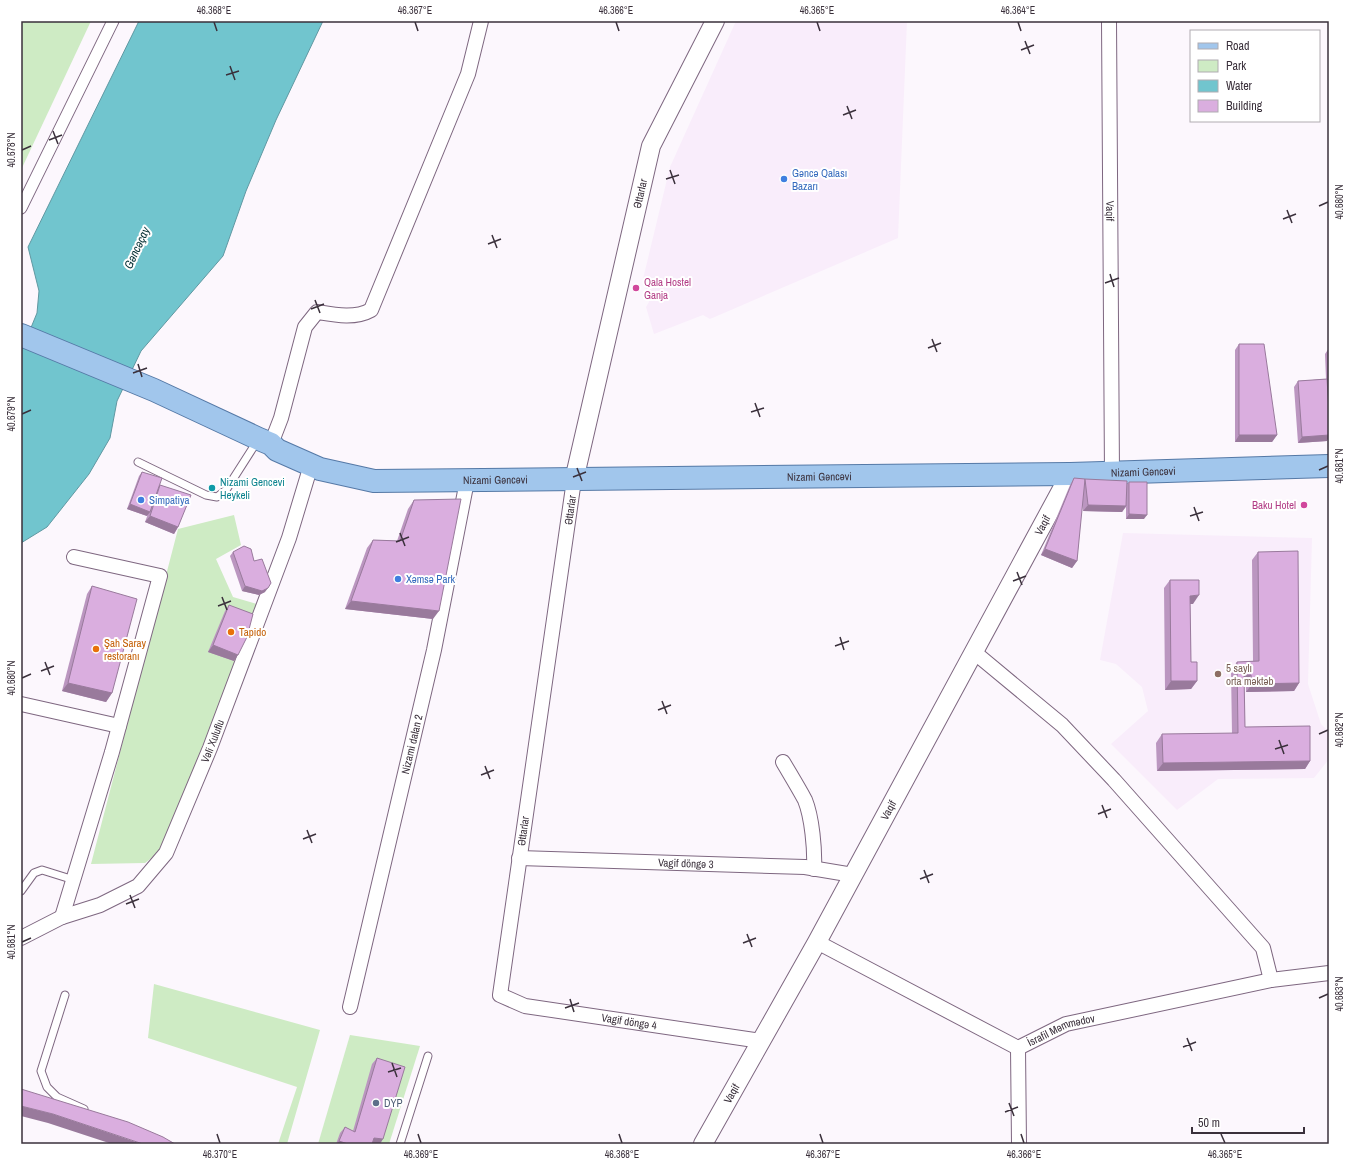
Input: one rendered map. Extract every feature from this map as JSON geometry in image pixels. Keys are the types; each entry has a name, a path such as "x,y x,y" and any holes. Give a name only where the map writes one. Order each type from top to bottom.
{"main road":[{"path":"21,334 154,390 265,441"},
{"name":"Nizami Gəncəvi","path":"265,441 277,450 320,469 374,481 1112,474 1329,466"}],"street":[{"path":"21,208 112,21"},
{"path":"265,441 281,418 305,327 317,312 340,316 363,314 371,310 468,74 481,21"},
{"name":"Əttarlar","path":"500,995 574,480 651,146 715,21"},
{"name":"Vaqif","path":"1109,21 1112,474"},
{"name":"Vəli Xuluflu","path":"21,938 62,917 100,905 138,886 166,853 219,726 289,538 311,465"},
{"name":"Vaqif","path":"703,1144 817,942 1070,474"},
{"name":"Nizami dalan 2","path":"350,1007 434,650 467,481"},
{"path":"62,917 119,726 160,576 74,557"},
{"path":"974,652 1062,725 1114,780 1263,948 1271,980"},
{"path":"22,704 119,726"},
{"path":"783,762 805,801 810,815 814,869"},
{"name":"Vagif döngə 3","path":"519,858 797,867 853,875"},
{"name":"İsrafil Məmmədov","path":"817,942 1018,1048 1066,1024 1271,980 1329,973"},
{"name":"Vagif döngə 4","path":"500,995 525,1006 761,1041"},
{"path":"1018,1048 1019,1144"}],"lane":[{"path":"138,462 206,495 217,497 226,490 265,441"},
{"path":"21,890 34,873 42,870 74,880"},
{"path":"65,995 41,1071 47,1087 57,1097 94,1113"},
{"path":"400,1144 428,1056"}],"shaded area":[{"name":"Gəncə Qalası Bazarı","path":"736,21 907,21 898,238 710,319 703,315 654,334 646,307 649,302 643,279 670,167"},
{"name":"5 saylı orta məktəb","path":"1123,533 1312,538 1308,684 1321,724 1329,732 1329,759 1314,778 1218,779 1177,810 1111,744 1148,711 1142,687 1116,664 1100,660"}],"green space":[{"path":"21,21 91,21 21,170"},
{"path":"234,515 241,545 216,559 233,597 257,604 227,688 162,850 145,863 91,864 178,529"},
{"path":"154,984 320,1030 287,1144 278,1144 297,1087 148,1038"},
{"path":"350,1035 420,1046 389,1144 318,1144"}],"water":[{"name":"Gəncəçay","path":"139,21 323,21 276,120 246,191 223,256 141,351 117,401 110,438 89,474 47,527 21,543 21,352 37,313 39,291 28,247"}],"building":[{"path":"1239,344 1264,344 1277,435 1239,435"},
{"path":"1327,379 1329,435 1302,437 1298,381"},
{"name":"Simpatiya","path":"142,472 162,478 150,512 130,504"},
{"path":"1074,478 1085,479 1077,561 1045,549"},
{"path":"1085,479 1127,481 1126,506 1088,505"},
{"path":"1129,482 1147,482 1147,515 1129,514"},
{"path":"160,485 191,495 178,527 150,516"},
{"name":"Xəmsə Park","path":"461,499 439,611 351,601 373,540 400,541 414,500"},
{"path":"244,546 251,549 254,561 262,559 271,583 268,588 262,591 245,586 233,552"},
{"path":"1298,551 1299,683 1252,684 1251,675 1244,675 1245,727 1310,726 1310,761 1163,763 1162,734 1238,733 1237,662 1259,661 1258,552"},
{"path":"1170,580 1199,580 1199,595 1190,596 1191,662 1197,662 1197,681 1171,681"},
{"name":"Şah Saray restoranı","path":"92,586 137,599 112,693 68,683"},
{"name":"Tapido","path":"229,605 253,614 247,637 238,655 213,645"},
{"name":"DYP","path":"377,1058 405,1067 383,1139 374,1138 372,1144 348,1144 339,1141 345,1127 355,1132"},
{"path":"21,1089 128,1122 163,1137 175,1144 143,1144 53,1114 21,1106"}],"place":[{"name":"Gəncə Qalası Bazarı","path":"784,179"},
{"name":"Qala Hostel Ganja","path":"636,288"},
{"name":"Nizami Gencevi Heykeli","path":"212,488"},
{"name":"Simpatiya","path":"141,500"},
{"name":"Baku Hotel","path":"1304,505"},
{"name":"Xəmsə Park","path":"398,579"},
{"name":"Tapido","path":"231,632"},
{"name":"Şah Saray restoranı","path":"96,649"},
{"name":"5 saylı orta məktəb","path":"1218,674"},
{"name":"DYP","path":"376,1103"}]}
